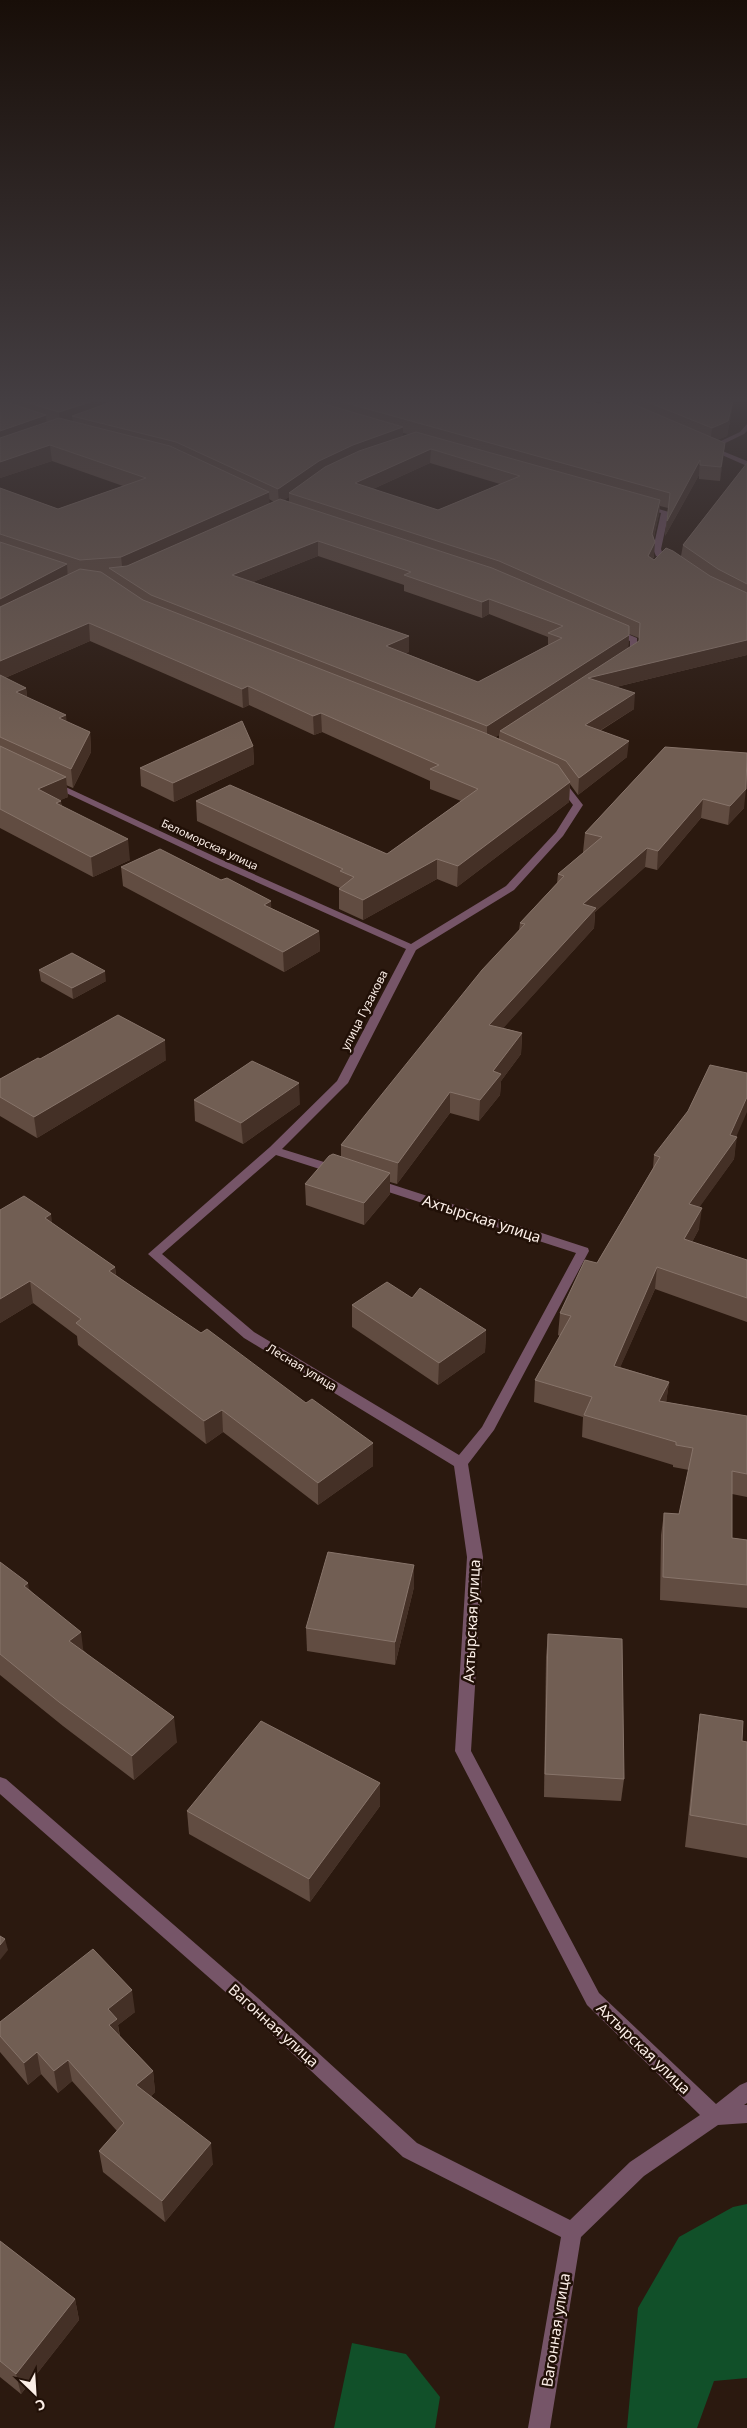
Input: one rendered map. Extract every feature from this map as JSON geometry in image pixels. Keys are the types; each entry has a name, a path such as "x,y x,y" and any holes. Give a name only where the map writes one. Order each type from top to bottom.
{"street":[{"path":"665,514 658,549 660,556 683,567"},
{"path":"608,629 634,640 634,653 618,664"},
{"path":"412,948 510,888 560,834 578,805 556,779"},
{"name":"Беломорская улица","path":"45,781 217,862 412,948"},
{"name":"улица Гузакова","path":"154,1254 274,1150 342,1084 412,948"},
{"name":"Ахтырская улица","path":"274,1150 583,1251 487,1430 461,1463 475,1557 463,1751 593,2000 714,2116"},
{"name":"Лесная улица","path":"154,1254 249,1335 461,1463"},
{"name":"Вагонная улица","path":"0,1784 252,2004 410,2150 572,2232 539,2428"},
{"path":"572,2232 636,2169 747,2092"},
{"path":"714,2116 747,2114"}],"green space":[{"path":"747,2204 747,2378 714,2381 697,2428 627,2428 638,2308 679,2237 733,2207"},
{"path":"352,2343 406,2354 440,2397 435,2428 334,2428"}],"building":[{"path":"0,514 218,514 121,557 80,560 0,534"},
{"path":"245,514 327,514 492,568 629,626 629,635 487,726 151,595 109,568 127,566","holes":["318,541 411,572 404,575 482,602 489,599 563,626 548,633 562,638 478,682 386,646 409,636 232,575"]},
{"path":"355,514 657,514 652,534 655,542 648,556 654,560 666,548 710,576 747,593 747,640 588,678 635,693 585,725 629,741 579,778 566,761 500,731 639,641 640,623 499,561"},
{"path":"707,514 747,514 747,584 718,569 683,545"},
{"path":"0,542 67,564 0,599"},
{"path":"80,569 101,572 143,600 485,733 558,765 570,782 458,866 437,859 363,900 339,889 354,877 340,871 343,869 196,801 230,785 387,854 478,789 430,769 439,765 321,713 313,716 248,686 242,689 89,623 0,661 0,607"},
{"path":"0,675 26,688 16,692 66,715 59,718 90,732 71,769 0,737"},
{"path":"242,721 253,746 173,783 140,768"},
{"path":"0,746 66,777 38,789 61,801 56,803 128,839 91,857 0,809"},
{"path":"665,747 747,753 746,789 730,806 703,799 658,851 647,848 583,904 596,908 489,1025 522,1033 493,1071 501,1074 480,1100 450,1092 398,1163 341,1145 482,970 525,924 520,923 564,876 558,874 602,837 585,833"},
{"path":"160,849 221,880 227,878 271,901 264,905 319,931 283,952 121,867"},
{"path":"72,953 105,971 72,988 39,970"},
{"path":"118,1015 165,1040 34,1117 0,1097 0,1079"},
{"path":"252,1061 299,1083 241,1123 194,1100"},
{"path":"710,1065 747,1073 747,1097 730,1135 737,1137 689,1204 702,1208 684,1239 747,1260 747,1298 657,1267 614,1366 669,1382 659,1401 747,1416 747,1474 732,1471 732,1538 747,1540 747,1585 663,1577 664,1513 679,1514 693,1448 676,1445 676,1442 584,1415 592,1397 535,1380 571,1316 560,1313 585,1260 597,1263 660,1157 654,1155 688,1111"},
{"path":"333,1154 390,1173 364,1203 305,1184 329,1156"},
{"path":"24,1196 51,1214 45,1218 115,1267 109,1271 201,1333 207,1329 306,1403 312,1399 373,1443 318,1483 222,1410 204,1421 76,1323 81,1319 30,1281 0,1299 0,1210"},
{"path":"387,1282 412,1298 420,1288 486,1330 439,1363 352,1305"},
{"path":"328,1552 414,1565 395,1642 306,1628"},
{"path":"0,1562 28,1583 24,1586 81,1632 69,1641 174,1717 132,1756 59,1702 0,1654"},
{"path":"548,1634 622,1639 624,1779 545,1774"},
{"path":"700,1714 743,1721 742,1741 747,1742 747,1825 690,1815"},
{"path":"261,1721 380,1783 309,1879 187,1811"},
{"path":"0,1936 5,1939 0,1945"},
{"path":"93,1949 132,1990 108,2009 117,2019 109,2025 153,2071 136,2085 211,2143 162,2201 99,2151 124,2123 68,2060 54,2071 37,2052 24,2063 0,2036 0,2022"},
{"path":"0,2241 75,2299 16,2374 0,2361"}]}
